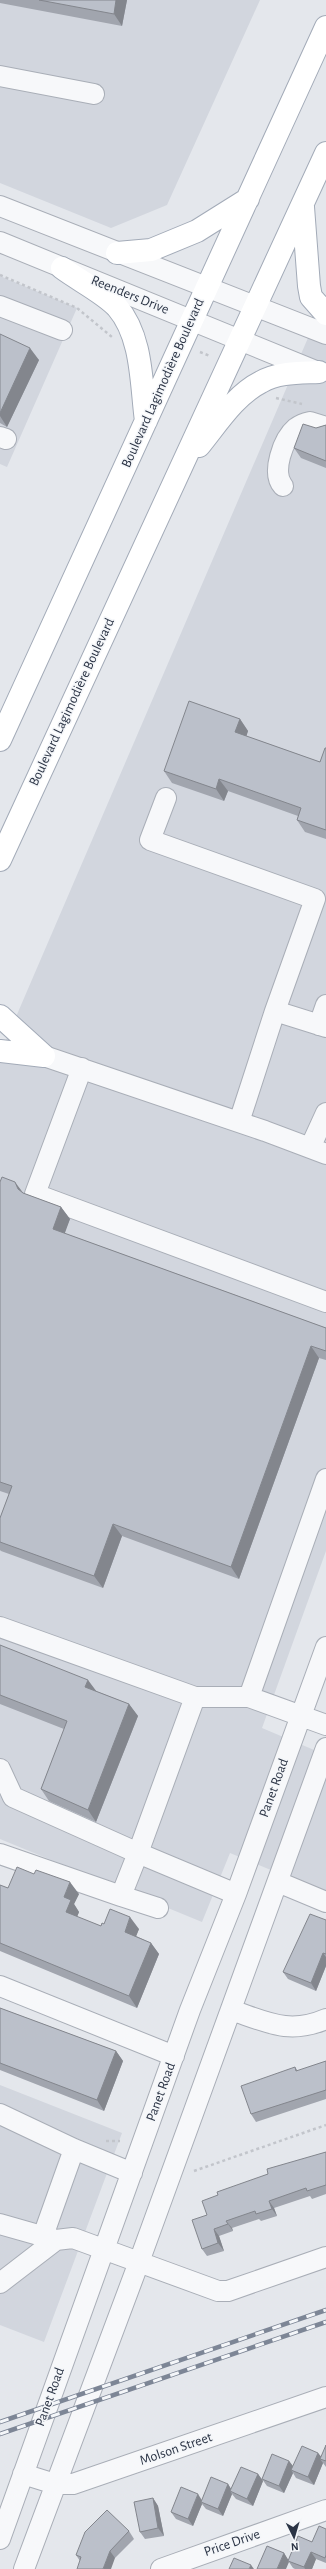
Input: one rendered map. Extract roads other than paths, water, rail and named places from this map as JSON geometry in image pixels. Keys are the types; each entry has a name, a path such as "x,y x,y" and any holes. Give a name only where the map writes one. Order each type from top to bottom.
{"main road":[{"name":"Boulevard Lagimodière Boulevard","path":"0,740 146,422 191,319 326,27"},
{"name":"Boulevard Lagimodière Boulevard","path":"0,860 254,306 326,153"},
{"path":"117,253 151,250 197,231 248,198"},
{"path":"303,202 306,274 311,296 326,314"},
{"path":"62,268 117,307 131,331 136,348 146,422"},
{"path":"180,468 237,400 261,382 283,374 322,373"},
{"path":"0,1016 44,1056"},
{"path":"0,1051 44,1056"}],"street":[{"path":"0,76 94,94"},
{"path":"0,206 326,334"},
{"name":"Reenders Drive","path":"0,242 322,373"},
{"path":"0,306 62,330"},
{"path":"283,486 278,481 277,467 290,435 295,429 310,422 326,427"},
{"path":"166,798 150,840 315,899 275,1011 239,1122"},
{"path":"275,1011 322,1026 326,1005"},
{"path":"44,1056 239,1122 318,1151 326,1113"},
{"path":"82,1068 35,1194 326,1302"},
{"path":"249,1697 326,1479"},
{"path":"0,1627 196,1697 249,1697 326,1725"},
{"name":"Panet Road","path":"0,2539 174,2056 236,1894 326,1647"},
{"path":"121,1896 196,1697"},
{"path":"24,2569 139,2262 326,1748"},
{"path":"0,1769 7,1794 138,1853 236,1894"},
{"path":"0,1854 158,1908"},
{"path":"278,1882 326,1902"},
{"path":"0,1986 174,2056"},
{"path":"231,2010 273,2025 292,2028 312,2025 326,2019"},
{"path":"0,2114 74,2149 132,2173"},
{"path":"0,2283 49,2238 74,2149"},
{"path":"0,2224 49,2238 73,2238 210,2289 228,2291 326,2257"},
{"name":"Molson Street","path":"23,2474 55,2484 73,2484 326,2397"},
{"name":"Price Drive","path":"161,2569 326,2510"}],"railway":[{"path":"0,2422 326,2310"},
{"path":"0,2434 326,2322"}]}
